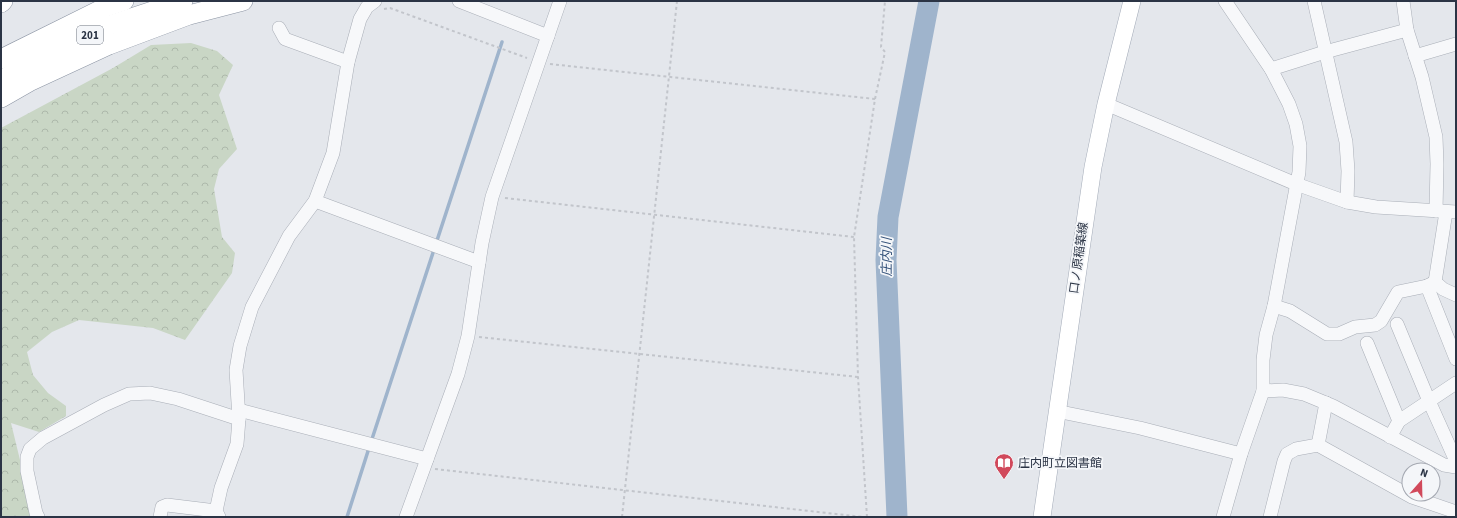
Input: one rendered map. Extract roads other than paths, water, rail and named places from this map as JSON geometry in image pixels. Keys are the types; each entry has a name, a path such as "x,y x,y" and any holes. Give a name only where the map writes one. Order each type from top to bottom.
{"highway":[{"name":"201","path":"1,59 106,7 124,1"},
{"name":"201","path":"1,80 22,68 110,25 183,1"},
{"path":"1,98 29,82 108,45 189,15 243,1"}],"main road":[{"name":"口ノ原稲築線","path":"1042,517 1056,411 1093,166 1106,104 1132,1"}],"street":[{"path":"459,1 548,36"},
{"path":"406,517 458,374 468,336 479,262 492,197 560,1"},
{"path":"1223,517 1241,454 1264,391 1263,360 1266,335 1274,306 1299,172 1300,146 1296,124 1289,104 1271,70 1225,1"},
{"path":"1314,1 1346,142 1348,171 1347,202"},
{"path":"1403,1 1407,30 1436,137 1437,164 1446,212 1431,284 1456,359"},
{"path":"160,517 162,507 167,505 218,514 222,488 237,444 239,414 236,370 240,346 252,307 289,236 315,201 333,153 348,62 360,18 366,8 377,5"},
{"path":"279,28 285,39 348,62"},
{"path":"1271,70 1325,52 1407,30"},
{"path":"1415,56 1456,44"},
{"path":"1106,104 1296,184 1347,202 1376,207 1446,212"},
{"path":"315,201 479,262"},
{"path":"1274,306 1290,311 1327,334 1339,334 1355,327 1375,325 1381,321 1398,292 1431,284 1456,295"},
{"path":"1397,324 1456,462"},
{"path":"1367,343 1399,421"},
{"path":"1390,437 1399,421 1456,384"},
{"path":"1264,391 1283,390 1304,394 1326,403 1444,465 1456,467"},
{"path":"38,517 27,471 27,457 30,449 43,438 104,404 129,394 150,393 178,399 426,463"},
{"path":"1318,445 1326,403"},
{"path":"1056,411 1140,428 1241,454"},
{"path":"1270,517 1287,454 1296,449 1318,445 1412,497 1456,512"}],"waterway":[{"name":"庄内川","path":"897,517 886,260 888,217 929,1"},
{"path":"371,442 502,42"},
{"path":"347,517 369,448"}],"place":[{"name":"庄内町立図書館","path":"1004,480"}]}
